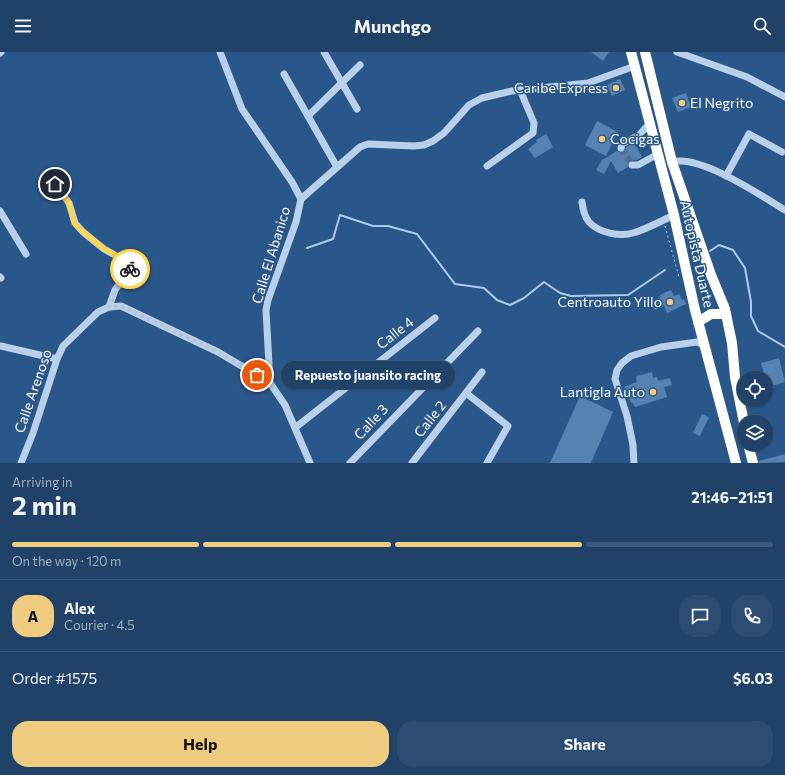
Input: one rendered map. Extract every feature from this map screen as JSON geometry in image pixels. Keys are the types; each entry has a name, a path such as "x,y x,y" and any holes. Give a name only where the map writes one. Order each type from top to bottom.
{"highway":[{"name":"Autopista Duarte","path":"631,52 674,215 698,322 736,463"},
{"name":"Autopista Duarte","path":"645,52 672,162 711,275 725,309 732,343 734,376 742,415"},
{"path":"695,310 725,309"},
{"path":"698,322 725,309"},
{"path":"750,451 753,463"}],"street":[{"path":"220,52 242,109 292,182 301,199"},
{"path":"324,52 357,109"},
{"path":"677,52 748,77 785,97"},
{"path":"308,116 360,65"},
{"name":"Calle El Abanico","path":"270,383 266,310 268,300 296,222 301,199 351,154 368,144 414,146 433,141 444,133 469,105 482,98 520,90 588,83 635,66"},
{"path":"284,74 337,167"},
{"path":"487,166 533,133 535,129 534,123 520,90"},
{"path":"621,148 622,144 639,135 650,123"},
{"path":"726,176 749,134 782,152"},
{"path":"632,164 638,165 658,154"},
{"path":"672,162 678,160 701,164 726,176 785,210"},
{"path":"55,184 69,203 74,223 104,249 129,262 130,269 116,290 109,307 121,306 218,352 270,383 285,405 296,427 310,463"},
{"path":"582,202 584,213 590,223 599,229 611,233 634,233 674,215"},
{"path":"0,211 26,254"},
{"name":"Calle Arenoso","path":"21,463 33,433 57,359 63,346 98,312 109,307"},
{"name":"Calle 4","path":"296,427 435,318"},
{"name":"Calle 3","path":"350,463 478,331"},
{"path":"634,463 633,445 627,416 615,379 617,370 622,363 631,356 661,347 696,342 704,345"},
{"path":"1,346 57,359"},
{"name":"Calle 2","path":"412,463 482,372"},
{"path":"466,393 508,426 487,463"}],"building":[{"path":"591,52 609,52 603,61"},
{"name":"Caribe Express","path":"620,79 625,90 612,96 607,85"},
{"name":"El Negrito","path":"686,93 691,107 678,112 672,98"},
{"name":"Cocigas","path":"597,121 618,132 606,156 585,145"},
{"path":"546,134 553,147 535,158 528,149 537,142 536,140"},
{"name":"Cocigas","path":"634,143 642,157 637,160 629,161 628,167 618,173 611,161 604,174 596,170 602,160 617,151 623,153 626,147"},
{"name":"Centroauto Yillo","path":"671,290 674,296 679,294 682,300 684,299 686,304 667,313 664,306 655,310 652,304 659,301 658,298 661,297 660,295"},
{"path":"779,358 785,382 773,386 773,371 763,371 761,363"},
{"name":"Lantigla Auto","path":"652,372 653,378 657,377 658,381 670,378 672,385 664,387 667,397 635,407 632,402 631,403 624,387 637,382 637,376"},
{"path":"580,396 613,412 591,463 550,463"},
{"path":"702,414 709,417 700,436 693,433"},
{"path":"785,454 785,462 759,463 759,461"}],"waterway":[{"path":"307,248 333,239 340,215 373,226 388,226 417,234 455,284 484,288 497,300 510,305 524,298 544,282 560,293 571,296 628,295 665,270"},
{"path":"710,251 719,245 733,250 745,268 751,302 751,316 758,331 785,347"}],"tunnel":[{"path":"621,148 632,165"}],"way so far":[{"path":"130,269 116,290 109,307 121,306 218,352 257,375"}],"place":[{"name":"Caribe Express","path":"616,88"},
{"name":"El Negrito","path":"682,103"},
{"name":"Cocigas","path":"602,139"},
{"name":"Centroauto Yillo","path":"670,302"},
{"name":"Repuesto juansito racing","path":"257,375"},
{"name":"Lantigla Auto","path":"653,392"}],"route":[{"path":"55,184 69,203 74,223 104,249 129,262 130,269"}]}
